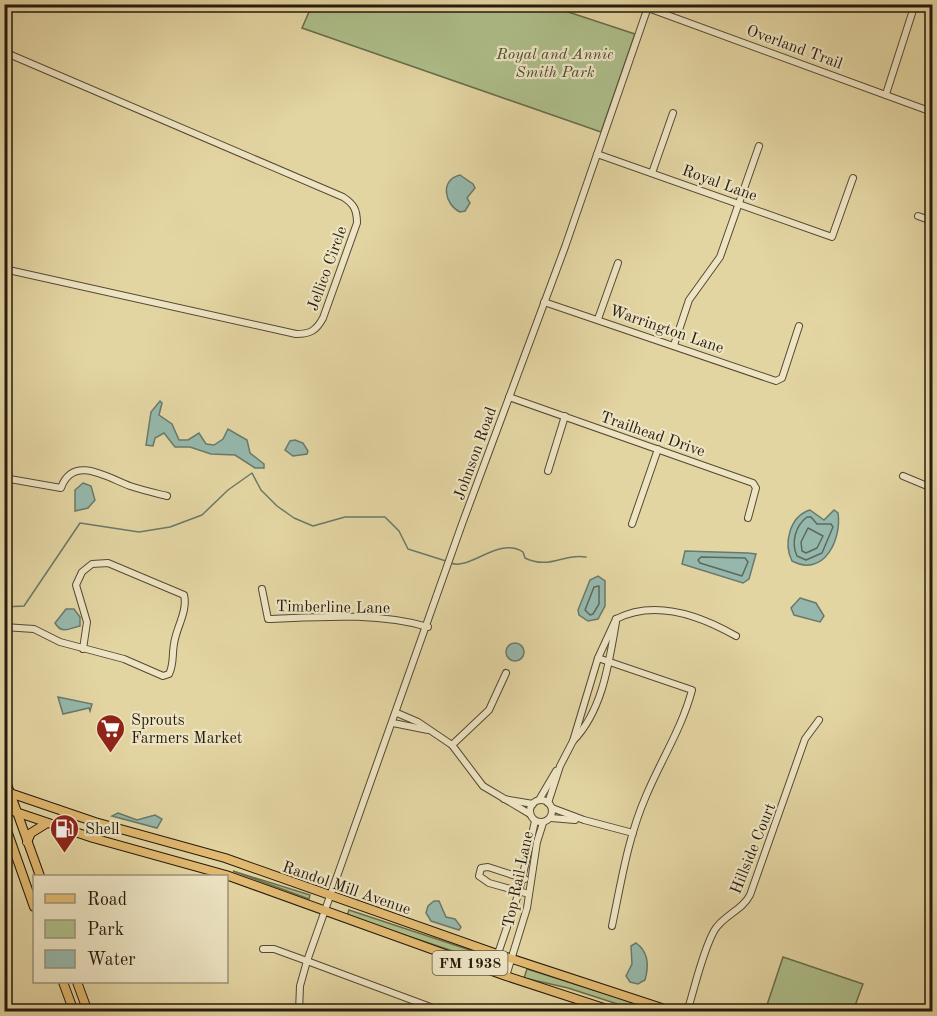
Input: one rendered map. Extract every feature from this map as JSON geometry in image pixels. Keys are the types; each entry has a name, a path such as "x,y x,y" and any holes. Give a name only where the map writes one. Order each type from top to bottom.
{"main road":[{"path":"4,776 7,791 40,875"},
{"name":"Randol Mill Avenue","path":"7,791 96,822 225,858 497,954 674,1011"},
{"name":"FM 1938","path":"4,808 17,812"},
{"name":"Randol Mill Avenue","path":"17,812 93,838 226,875"},
{"path":"4,822 33,904"},
{"path":"27,842 31,833 47,823"},
{"name":"Randol Mill Avenue","path":"228,876 506,976 616,1011"},
{"path":"64,983 73,1008 83,998"},
{"path":"78,983 88,1011"}],"street":[{"path":"886,94 915,4"},
{"path":"922,4 933,9"},
{"name":"Overland Trail","path":"649,6 933,112"},
{"name":"Johnson Road","path":"299,1011 300,986 307,961 649,6"},
{"name":"Jellico Circle","path":"4,52 343,197 352,203 357,212 357,223 323,318 317,328 308,334 292,333 4,269"},
{"path":"652,173 673,113"},
{"path":"674,345 689,300 720,257 759,146"},
{"name":"Royal Lane","path":"597,154 832,237 853,178"},
{"path":"918,216 933,221"},
{"path":"598,320 618,263"},
{"name":"Warrington Lane","path":"544,302 780,381 799,326"},
{"name":"Trailhead Drive","path":"509,398 753,483 756,488 748,518"},
{"path":"548,471 565,416"},
{"path":"632,524 658,449"},
{"path":"4,478 61,488 63,482 74,472 91,470 131,486 168,496"},
{"path":"903,476 933,489"},
{"path":"4,627 34,630 60,642 83,649 124,659 156,675 167,675 172,667 174,643 186,602 184,595 108,563 92,564 82,572 76,585 87,622 83,649"},
{"name":"Timberline Lane","path":"262,589 268,619 358,617 407,621 428,627"},
{"path":"530,814 573,741 598,658 616,619 647,610 670,610 722,628 736,636"},
{"path":"573,741 582,732 598,700 609,661 616,619"},
{"path":"598,658 692,690 686,715 645,797 633,832 612,926"},
{"path":"452,745 489,710 506,673"},
{"path":"397,713 418,722 452,745 483,786 530,814 535,821 543,823 550,818 584,820"},
{"name":"Hillside Court","path":"687,1011 713,932 726,917 746,902 750,895 805,739 819,720"},
{"path":"393,723 429,730"},
{"path":"550,818 550,805 560,766"},
{"path":"503,799 550,805 584,820 633,832"},
{"name":"Top Rail Lane","path":"492,971 519,892 535,821"},
{"name":"Top Rail Lane","path":"506,976 529,894 543,823"},
{"path":"529,894 489,883 479,876 481,868 488,867 531,881"},
{"path":"263,949 274,950 307,961 444,1011"}],"green space":[{"name":"Royal and Annie Smith Park","path":"312,5 547,5 635,34 601,132 302,28"},
{"path":"233,871 310,895 309,899"},
{"path":"349,910 485,955 483,961 347,916"},
{"path":"783,957 863,984 853,1011 765,1011"},
{"path":"527,969 660,1011 639,1011 568,988 524,978"}],"water":[{"path":"460,175 475,188 467,198 470,203 465,211 460,212 451,204 446,193 449,182"},
{"path":"160,401 162,403 159,415 172,424 179,440 188,440 199,433 206,444 214,445 223,439 228,429 247,440 250,453 264,464 264,468 255,468 235,455 211,454 190,447 175,447 164,433 155,438 153,446 146,445 151,412"},
{"path":"290,441 303,443 308,451 307,454 293,456 285,450"},
{"path":"83,483 91,486 95,500 88,508 75,511 75,490"},
{"path":"810,510 824,520 834,510 838,513 837,534 834,544 822,560 803,565 792,561 788,539 797,518"},
{"path":"685,551 756,554 749,579 743,583 682,564"},
{"path":"598,576 605,581 605,606 598,619 588,621 579,615 578,610 590,580"},
{"path":"800,598 816,603 824,616 820,622 794,615 791,608"},
{"path":"66,609 74,609 80,617 80,626 66,630 58,627 55,623"},
{"path":"515,643 521,646 524,652 521,658 515,661 509,658 506,652 509,646"},
{"path":"58,697 92,704 90,711 89,708 63,714"},
{"path":"118,813 137,820 155,815 162,819 157,828 112,816"},
{"path":"434,901 439,901 446,917 455,919 461,927 459,930 431,921 426,913 428,906"},
{"path":"636,943 646,955 647,965 645,980 638,984 630,982 626,976 632,964 631,946"}],"waterway":[{"path":"4,607 24,606 80,523 139,532 170,527 202,515 228,490 252,473 261,490 277,506 294,518 313,526 345,517 385,517 399,531 408,549 446,561"},
{"path":"451,563 466,562 504,548 514,548 523,552 525,558 542,562 578,556 586,557"}],"place":[{"name":"Sprouts Farmers Market","path":"110,754"},
{"name":"Shell","path":"64,854"}]}
